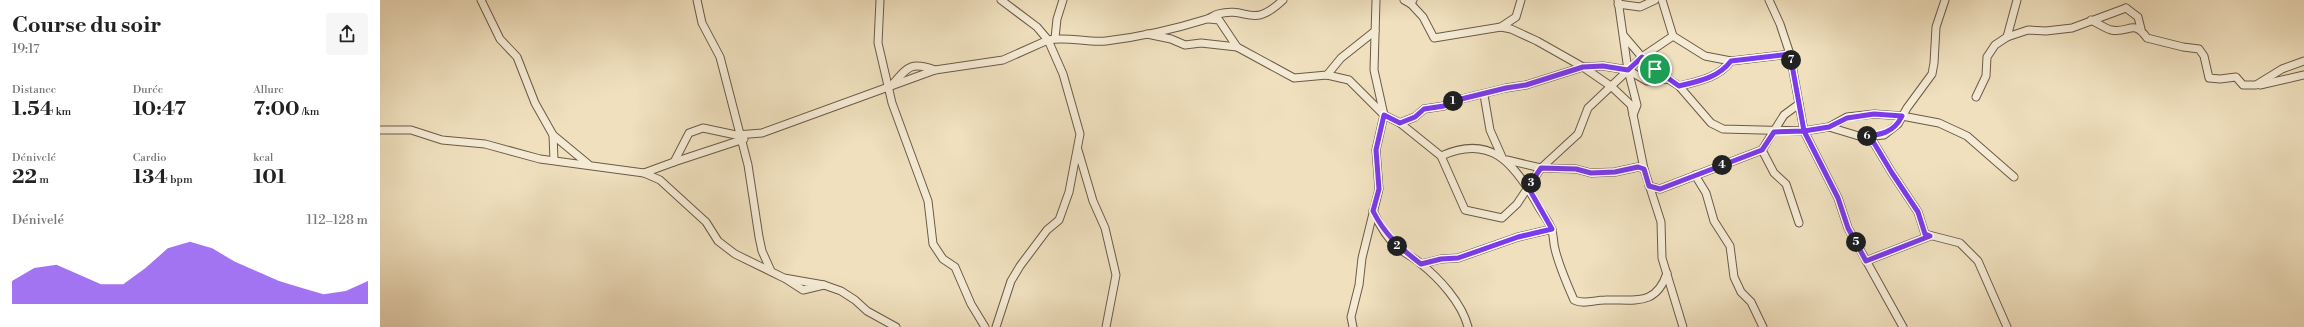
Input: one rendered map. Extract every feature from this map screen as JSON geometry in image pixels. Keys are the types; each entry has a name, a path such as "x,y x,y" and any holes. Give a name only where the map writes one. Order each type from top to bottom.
{"street":[{"path":"481,0 500,39 517,57 535,103 553,135 590,165"},
{"path":"697,0 702,23 720,56 748,165 762,251 772,271"},
{"path":"880,0 878,43 890,88 892,103 928,201 933,244 942,259 955,267 971,304 985,327"},
{"path":"1001,0 1052,39"},
{"path":"996,327 1011,281 1020,266 1047,230 1059,220 1069,192 1080,134 1052,39 1063,0"},
{"path":"644,173 740,138 762,133 890,88 935,70 1003,60 1052,39 1088,42 1145,33 1208,19 1219,14 1261,16 1270,12 1283,0"},
{"path":"1353,327 1351,317 1379,189 1376,150 1384,115 1374,70 1376,0"},
{"path":"1404,0 1412,2 1423,17 1434,38 1501,28 1511,29 1537,41 1583,67 1612,87 1630,106 1644,169 1661,222 1662,258 1683,327"},
{"path":"1501,28 1516,17 1521,0"},
{"path":"1633,115 1637,105 1628,70 1618,2 1640,7 1655,0"},
{"path":"1662,0 1673,36 1706,56 1731,61 1790,54"},
{"path":"1770,0 1790,54 1804,131 1838,198 1848,228 1903,327"},
{"path":"1862,137 1884,135 1898,124 1932,74 1936,27 1945,0"},
{"path":"2007,37 2017,0"},
{"path":"1976,97 1986,76 1987,57 1995,45 2007,37 2028,30 2046,31 2072,28 2113,14 2126,4 2138,17 2141,29 2147,38 2183,47 2199,49 2204,56 2209,78 2220,79 2236,77 2243,85 2256,86 2304,75"},
{"path":"1208,19 1219,20 1237,47 1263,63 1294,78 1327,75 1349,80 1384,115 1400,123 1441,156 1465,210 1502,218 1517,204 1541,168 1578,134 1588,108 1612,87 1642,57 1673,36"},
{"path":"2092,20 2110,30 2134,27 2141,29"},
{"path":"1327,75 1341,58 1375,31"},
{"path":"1145,33 1171,39 1185,45 1201,43 1237,47"},
{"path":"1624,35 1642,57 1668,79 1679,86 1712,122 1723,129 1774,132 1804,131 1829,127 1847,118 1874,114 1902,116 1939,123 1967,136 2014,177"},
{"path":"1679,86 1709,78 1723,71 1731,61"},
{"path":"2256,86 2282,69 2304,61"},
{"path":"890,88 913,65 920,64 935,70"},
{"path":"1400,123 1415,117 1424,109 1444,106 1449,102 1484,95 1506,88 1526,85 1583,67 1603,66 1628,70 1647,81 1668,79"},
{"path":"1484,95 1490,130 1504,159 1528,187 1552,229 1555,249 1574,300 1580,303 1605,300 1632,301 1649,297 1662,287 1667,273"},
{"path":"1649,186 1660,189 1762,150 1784,115 1799,104"},
{"path":"1829,127 1862,137 1874,143 1918,212 1925,234 1960,243 1978,262 2007,327"},
{"path":"674,162 689,133 704,128 740,138"},
{"path":"380,130 411,130 442,140 485,144 554,160 644,173 660,180 706,222 718,241 735,254 784,278 824,284 841,291 855,300 867,311 896,327"},
{"path":"553,135 554,160"},
{"path":"1077,147 1093,201 1105,228 1116,274 1106,327"},
{"path":"1441,156 1457,149 1471,147 1504,159 1541,168 1576,169 1591,173 1615,172 1638,167 1644,169"},
{"path":"1762,150 1774,173 1786,184 1799,223"},
{"path":"1695,175 1706,193 1714,221 1730,246 1734,277 1763,327"},
{"path":"1373,211 1382,229 1397,246 1421,264 1442,284 1465,317 1468,327"},
{"path":"1421,264 1441,259 1458,258 1518,237 1552,229"},
{"path":"1866,261 1930,236"},
{"path":"1757,327 1758,316"}],"route":[{"path":"1655,69 1642,57 1628,70 1603,66 1583,67 1526,85 1506,88 1484,95 1449,102 1444,106 1424,109 1415,117 1400,123 1384,115 1376,150 1379,189 1373,211 1382,229 1397,246 1421,264 1441,259 1458,258 1518,237 1552,229 1528,187 1541,168 1553,170 1576,169 1591,173 1615,172 1638,167 1644,169 1649,186 1660,189 1762,150 1774,132 1804,131 1838,198 1848,228 1866,261 1930,236 1925,234 1918,212 1912,201 1892,173 1874,143 1862,137 1884,135 1898,124 1902,116 1874,114 1847,118 1829,127 1804,131 1790,54 1731,61 1723,71 1709,78 1679,86 1655,69"}]}
